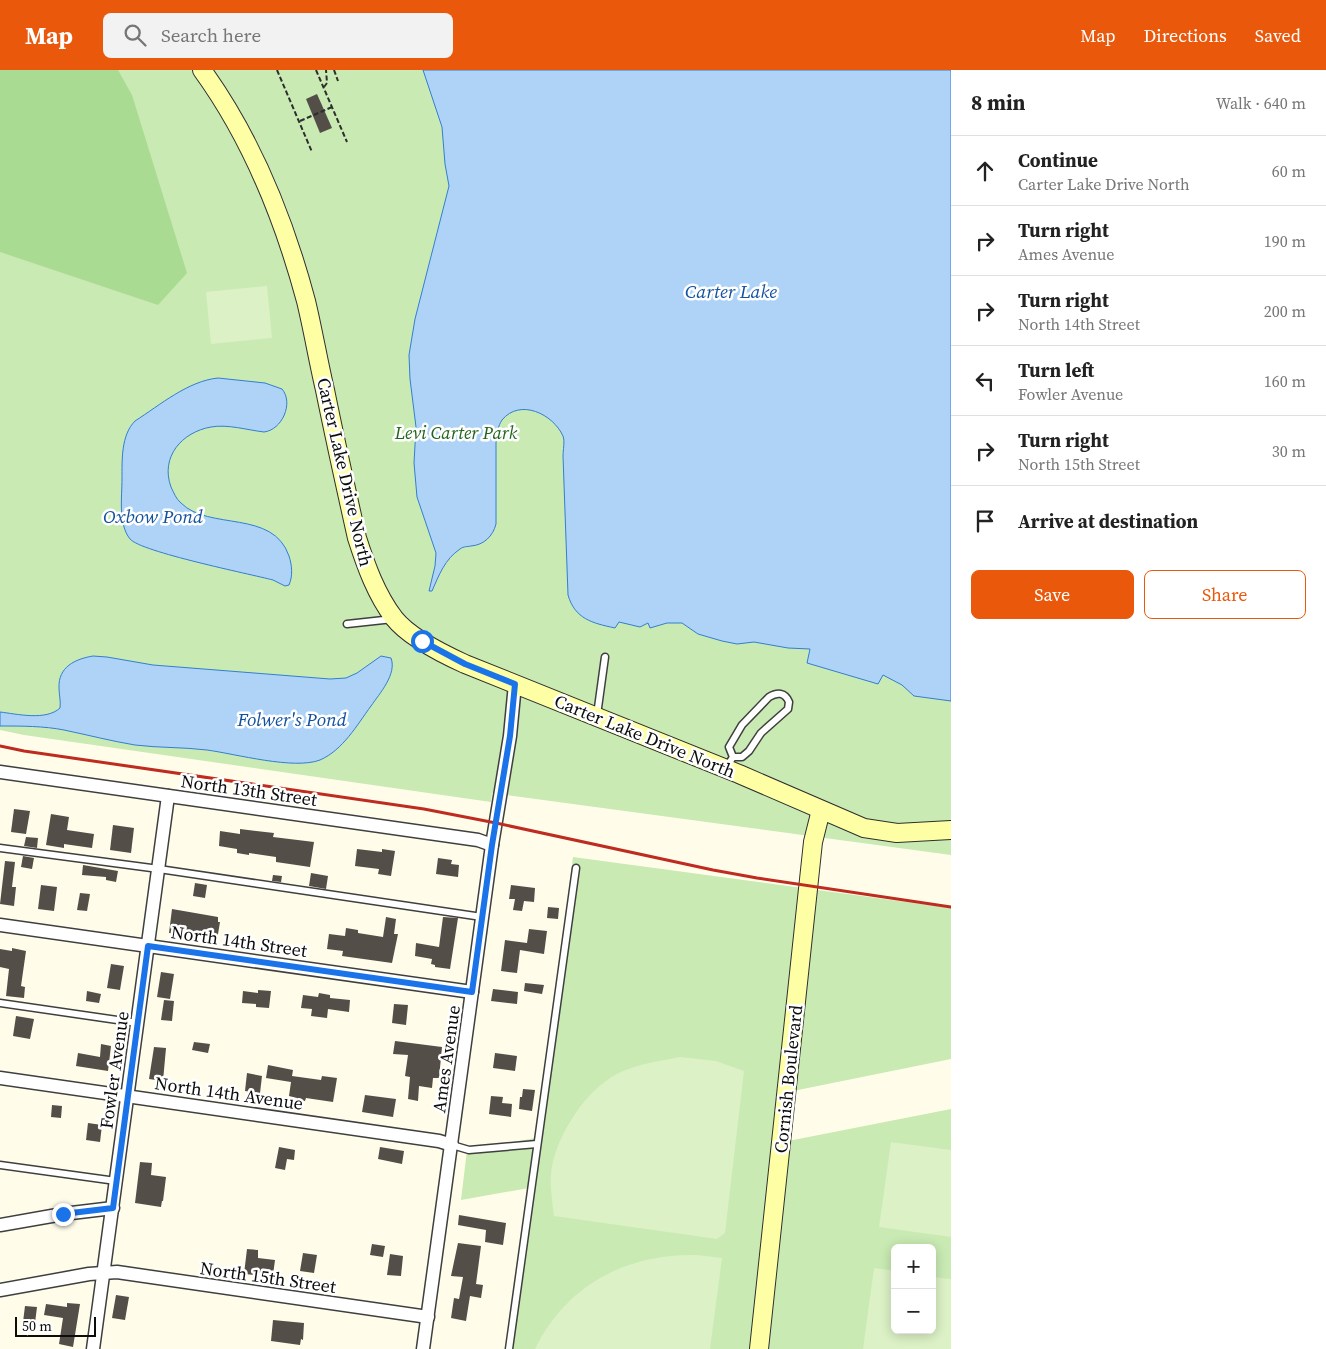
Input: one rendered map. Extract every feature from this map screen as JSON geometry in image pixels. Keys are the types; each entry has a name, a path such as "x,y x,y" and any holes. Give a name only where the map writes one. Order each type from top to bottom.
{"street":[{"name":"Carter Lake Drive North","path":"202,70 226,105 251,150 288,241 306,302 357,538 368,574 395,619 422,641 444,654 597,716 729,763 857,826 881,832 951,830"},
{"name":"Ames Avenue","path":"424,1349 492,845 510,736 515,684"},
{"name":"North 13th Street","path":"0,772 478,840 492,845"},
{"name":"Fowler Avenue","path":"93,1349 168,796"},
{"name":"Cornish Boulevard","path":"759,1349 812,851 822,810"},
{"name":"North 14th Street","path":"0,925 472,992"},
{"name":"North 14th Avenue","path":"0,1078 438,1140 452,1145"},
{"path":"0,1225 63,1214 113,1208"},
{"name":"North 15th Street","path":"0,1290 89,1274 117,1272 428,1317"}],"lane":[{"path":"347,624 395,619"},
{"path":"597,716 605,656"},
{"path":"780,693 785,695 789,702 788,709 761,732 749,751 742,757 729,763 730,747 742,725 769,697 780,693"},
{"path":"0,848 159,869 482,917"},
{"path":"509,1349 576,868"},
{"path":"0,1003 138,1023"},
{"path":"452,1145 469,1150 537,1144"},
{"path":"0,1165 116,1180"}],"path":[{"path":"277,70 312,152"},
{"path":"316,70 347,142"},
{"path":"324,87 327,83 326,70"},
{"path":"334,70 338,81"},
{"path":"299,122 332,107"}],"green space":[{"name":"Levi Carter Park","path":"0,70 697,70 951,294 951,855 492,793 491,802 0,730"},
{"path":"0,70 118,70 132,95 187,273 158,305 0,252"},
{"path":"267,286 272,338 211,344 206,292"},
{"path":"573,857 951,908 951,1059 788,1092 783,1142 951,1109 951,1349 508,1349 529,1188 461,1200 467,1150 536,1138"},
{"path":"680,1057 716,1061 744,1071 725,1233 717,1239 554,1216 551,1185 552,1166 567,1126 585,1101 595,1090 617,1074 648,1063"},
{"path":"891,1142 951,1150 951,1237 879,1227"},
{"path":"697,1255 722,1258 710,1349 535,1349 548,1327 564,1307 581,1291 601,1277 623,1267 647,1260 671,1256"},
{"path":"874,1268 891,1270 891,1334 936,1334 936,1277 951,1279 951,1349 863,1349"}],"water":[{"name":"Carter Lake","path":"423,70 951,70 951,701 914,696 902,685 883,675 878,684 807,663 810,649 788,648 754,642 737,644 722,641 698,634 682,623 667,623 650,628 648,623 640,627 619,622 615,628 592,622 580,615 575,610 568,595 563,436 552,421 544,415 527,410 509,413 502,420 498,429 496,439 496,524 493,532 484,542 463,547 455,553 443,568 432,591 429,591 436,553 417,497 414,463 416,427 409,355 415,319 449,186 442,127"},
{"name":"Oxbow Pond","path":"218,378 265,383 282,389 287,401 284,415 276,426 264,432 217,426 191,434 183,440 171,456 168,476 171,487 179,501 193,511 207,516 255,526 269,532 281,541 291,563 292,574 289,585 285,586 273,580 154,550 138,544 130,539 126,533 122,518 122,456 130,427 135,421 185,389 207,380"},
{"name":"Folwer's Pond","path":"93,656 153,665 330,679 346,678 357,673 381,656 391,658 392,670 387,683 343,744 328,756 309,763 280,762 207,750 135,745 49,728 0,726 0,712 39,716 54,712 60,708 59,681 61,675 74,662"}],"building":[{"path":"317,94 332,128 320,133 306,99"},
{"path":"14,809 30,811 26,834 11,832"},
{"path":"51,814 69,817 67,830 94,834 92,848 64,844 64,848 46,845"},
{"path":"113,825 134,828 131,853 110,850"},
{"path":"240,829 274,833 273,837 314,842 310,867 276,862 276,857 237,853 237,849 219,846 220,831 240,834"},
{"path":"26,837 38,838 37,848 24,846"},
{"path":"357,849 382,852 382,849 395,851 391,876 378,874 379,869 355,866"},
{"path":"23,856 34,858 32,869 21,867"},
{"path":"438,858 452,860 451,864 459,865 458,877 436,874"},
{"path":"5,861 15,862 12,887 16,887 14,906 0,904"},
{"path":"83,865 118,871 116,882 106,880 106,877 82,875"},
{"path":"311,873 328,876 326,889 309,886"},
{"path":"273,875 282,876 281,882 272,881"},
{"path":"195,883 207,885 205,898 193,896"},
{"path":"41,885 57,887 54,911 38,909"},
{"path":"511,885 535,888 534,902 524,901 522,911 513,910 515,899 509,899"},
{"path":"80,893 90,894 87,911 77,910"},
{"path":"548,907 559,908 558,919 547,918"},
{"path":"172,909 218,917 218,922 220,922 217,940 169,933"},
{"path":"386,917 396,919 394,934 398,934 392,963 342,956 343,951 327,949 329,934 345,936 346,928 358,930 358,933 383,937"},
{"path":"443,917 458,918 450,969 435,967 435,965 431,964 432,959 415,956 416,943 439,947"},
{"path":"529,929 547,931 544,954 520,950 517,973 501,971 505,940 527,943"},
{"path":"12,948 26,951 21,986 25,987 24,998 6,996 9,969 0,967 0,949 12,951"},
{"path":"111,964 124,966 120,990 107,988"},
{"path":"161,972 174,974 170,999 157,997"},
{"path":"525,983 544,985 542,994 524,991"},
{"path":"493,989 518,992 517,1004 491,1001"},
{"path":"258,990 271,991 269,1008 256,1007 256,1004 242,1003 243,991 258,993"},
{"path":"87,991 101,994 99,1003 86,1001"},
{"path":"319,993 330,995 330,998 350,1000 349,1012 328,1009 327,1018 311,1016 312,1009 301,1008 303,995 318,997"},
{"path":"164,1000 174,1001 172,1021 161,1020"},
{"path":"394,1004 408,1005 406,1025 392,1023"},
{"path":"16,1016 34,1019 30,1039 13,1036"},
{"path":"395,1041 442,1047 439,1078 433,1078 432,1088 419,1086 418,1101 408,1099 410,1077 405,1076 408,1055 393,1054"},
{"path":"194,1042 210,1044 208,1053 192,1050"},
{"path":"101,1044 111,1046 108,1071 76,1066 78,1053 100,1057"},
{"path":"154,1047 166,1048 163,1081 149,1079"},
{"path":"495,1053 517,1056 515,1071 493,1068"},
{"path":"268,1065 293,1070 292,1076 321,1080 322,1076 337,1078 333,1102 306,1098 305,1101 297,1100 297,1098 289,1096 291,1082 266,1078"},
{"path":"247,1073 262,1076 260,1093 245,1091"},
{"path":"523,1089 535,1090 532,1111 519,1109"},
{"path":"365,1095 396,1099 393,1117 362,1112"},
{"path":"491,1096 503,1097 502,1103 512,1104 511,1117 489,1114"},
{"path":"52,1105 62,1106 61,1118 51,1117"},
{"path":"88,1123 102,1125 100,1142 86,1140"},
{"path":"279,1147 295,1150 294,1160 287,1159 285,1170 275,1168"},
{"path":"380,1147 404,1151 402,1164 378,1159"},
{"path":"140,1162 152,1163 151,1175 166,1177 161,1207 135,1203"},
{"path":"459,1215 506,1223 503,1245 485,1242 486,1230 458,1225"},
{"path":"458,1243 481,1246 476,1284 483,1285 481,1298 470,1296 466,1321 451,1318 454,1298 459,1299 463,1277 451,1276"},
{"path":"372,1244 385,1246 383,1257 370,1255"},
{"path":"247,1249 258,1250 258,1258 275,1260 273,1275 256,1272 255,1275 244,1274"},
{"path":"303,1253 317,1255 314,1273 300,1271"},
{"path":"390,1254 403,1256 401,1276 387,1275"},
{"path":"116,1295 129,1297 125,1320 112,1318"},
{"path":"67,1303 80,1304 73,1347 59,1344 63,1318 44,1315 46,1304 67,1307"},
{"path":"25,1306 37,1307 35,1323 23,1322"},
{"path":"273,1320 304,1323 303,1340 301,1339 300,1345 271,1341"}],"railway":[{"path":"0,746 424,809 713,870 951,907"}],"route":[{"path":"63,1214 113,1208 148,946 472,992 492,845 510,736 515,684 465,664 422,641"}]}
